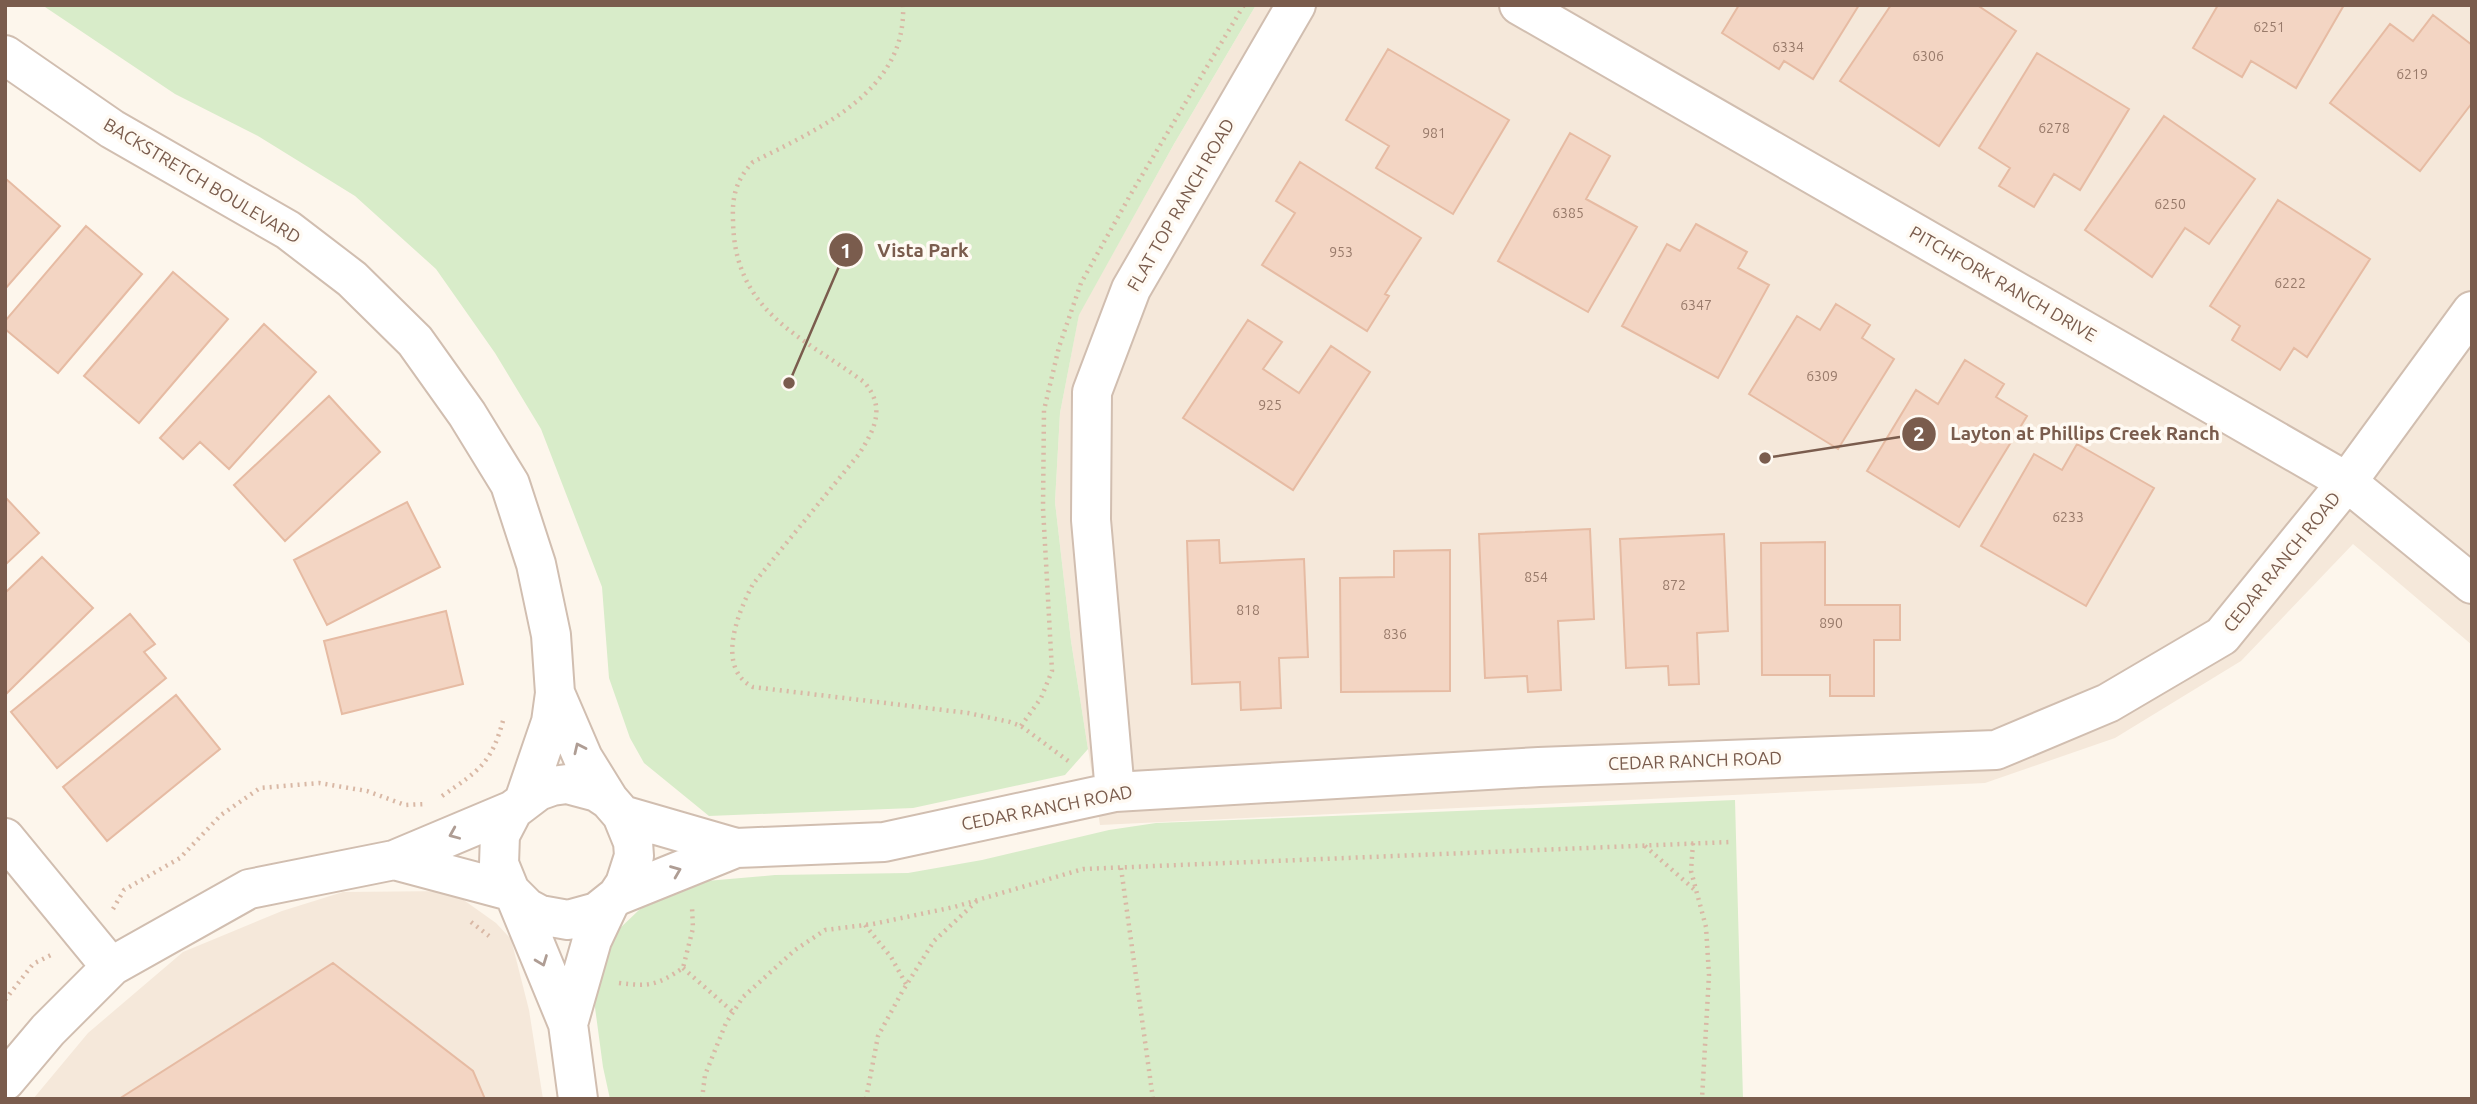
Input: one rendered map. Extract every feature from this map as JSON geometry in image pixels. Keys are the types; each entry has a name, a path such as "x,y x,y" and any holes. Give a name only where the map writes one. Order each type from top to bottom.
{"street":[{"name":"FLAT TOP RANCH ROAD","path":"1115,792 1091,520 1092,392 1131,289 1296,5"},
{"name":"PITCHFORK RANCH DRIVE","path":"1519,5 2347,482 2472,584"},
{"name":"BACKSTRETCH BOULEVARD","path":"5,55 113,129 288,230 352,279 415,341 467,414 510,484 536,564 551,635 555,693 551,722 519,804"},
{"name":"CEDAR RANCH ROAD","path":"613,900 736,848 884,842 1115,792 1539,766 1996,750 2108,703 2222,636 2347,482 2472,311"},
{"name":"BACKSTRETCH BOULEVARD","path":"555,693 583,758 616,808"},
{"path":"5,1081 48,1030 111,967 249,889 394,860 519,804 538,790 567,784 589,789 616,808 633,842 634,856 628,877 592,940 568,1024"},
{"path":"519,804 503,828 498,849 501,871 568,1024 578,1099"},
{"name":"CEDAR RANCH ROAD","path":"616,808 736,848"},
{"path":"5,838 111,967"},
{"path":"394,860 513,895 540,915 568,920 597,912 613,900"}],"path":[{"path":"903,5 899,41 884,75 851,107 753,162 736,185 732,198 733,235 750,290 768,314 864,382 873,392 876,405 876,420 859,454 753,584 745,599 733,645 733,664 746,684 753,687 968,713 1010,722 1021,726 1081,769"},
{"path":"436,800 472,775 488,759 497,743 504,717"},
{"path":"103,917 113,910 124,890 180,858 221,815 260,788 319,783 367,790 405,805 429,804"},
{"path":"702,1099 705,1075 733,1012 743,997 795,950 825,930 865,925 978,899 1083,869 1730,842"},
{"path":"1693,843 1691,871 1706,926 1709,975 1702,1099"},
{"path":"1644,845 1697,892"},
{"path":"1121,868 1153,1099"},
{"path":"866,1099 878,1036 906,985 934,941 978,899"},
{"path":"608,981 652,985 683,968 694,928 692,900"},
{"path":"469,919 492,940"},
{"path":"865,925 891,957 906,985"},
{"path":"5,1000 33,964 61,948"},
{"path":"683,968 733,1012"}],"shaded area":[{"path":"1256,5 2472,5 2472,645 2353,544 2241,661 2115,738 1985,783 1100,825 1071,641 1055,502 1060,413 1079,314"},
{"path":"451,891 496,923 511,939 529,1010 543,1099 33,1099 88,1033 183,952 282,911 343,892"}],"green space":[{"path":"42,5 1256,5 1174,144 1079,315 1060,413 1055,502 1071,641 1088,749 1065,775 913,808 709,816 644,763 630,738 609,678 602,587 541,429 495,353 436,269 355,196 258,136 175,94"},
{"path":"1735,800 1743,1099 610,1099 594,1000 606,955 618,930 639,910 668,889 695,882 775,875 908,873 982,860 1109,830 1156,823"}],"building":[{"path":"1739,5 1859,5 1813,79 1784,61 1779,69 1722,33"},
{"path":"1891,5 1977,5 2016,31 1939,146 1840,81"},
{"path":"2218,5 2344,5 2296,88 2251,61 2242,77 2193,48"},
{"path":"2433,15 2472,45 2472,103 2420,171 2330,103 2390,24 2413,41"},
{"path":"1388,49 1509,120 1453,214 1376,168 1389,146 1346,120"},
{"path":"2037,53 2129,109 2080,190 2054,174 2034,207 1999,186 2010,168 1979,148"},
{"path":"2164,116 2255,179 2209,244 2185,228 2152,277 2085,230"},
{"path":"1570,133 1610,156 1586,199 1637,227 1588,312 1498,261"},
{"path":"1300,162 1421,238 1385,294 1389,296 1367,331 1262,265 1295,213 1276,201"},
{"path":"6,179 60,226 5,289 5,181"},
{"path":"2278,200 2370,259 2307,357 2294,348 2280,370 2232,340 2240,326 2210,306"},
{"path":"1696,224 1747,252 1738,268 1769,285 1718,378 1622,326 1667,244 1680,251"},
{"path":"86,226 142,274 58,373 5,329 5,321"},
{"path":"173,272 228,319 139,423 84,376"},
{"path":"1836,304 1870,325 1862,338 1894,359 1838,449 1749,394 1797,316 1820,330"},
{"path":"1248,320 1282,342 1263,369 1299,393 1331,346 1370,372 1293,490 1183,418"},
{"path":"264,324 316,372 229,469 200,442 183,459 160,438"},
{"path":"1965,360 2004,384 1996,397 2027,416 1959,527 1867,471 1916,390 1938,404"},
{"path":"329,396 380,452 285,541 234,485"},
{"path":"2077,444 2154,488 2086,606 1981,546 2034,454 2062,470"},
{"path":"5,497 39,533 5,565"},
{"path":"407,502 440,567 327,625 294,560"},
{"path":"1590,529 1594,619 1558,621 1561,690 1528,692 1527,676 1485,678 1479,534"},
{"path":"1724,534 1728,631 1697,633 1699,684 1669,685 1668,666 1626,668 1620,539"},
{"path":"1219,540 1220,563 1304,559 1308,657 1279,658 1281,708 1241,710 1240,682 1192,684 1187,541"},
{"path":"1825,542 1825,605 1900,605 1900,640 1874,640 1874,696 1830,696 1830,675 1762,675 1761,543"},
{"path":"1450,550 1450,691 1341,692 1340,578 1394,577 1394,551"},
{"path":"42,557 93,608 5,695 5,593"},
{"path":"446,611 463,684 342,714 324,641"},
{"path":"130,614 155,644 144,652 166,678 57,768 11,712"},
{"path":"176,695 220,749 107,841 63,787"},
{"path":"333,963 473,1071 485,1099 119,1099"}],"place":[{"name":"Vista Park","path":"789,383"},
{"name":"Layton at Phillips Creek Ranch","path":"1765,458"}]}
